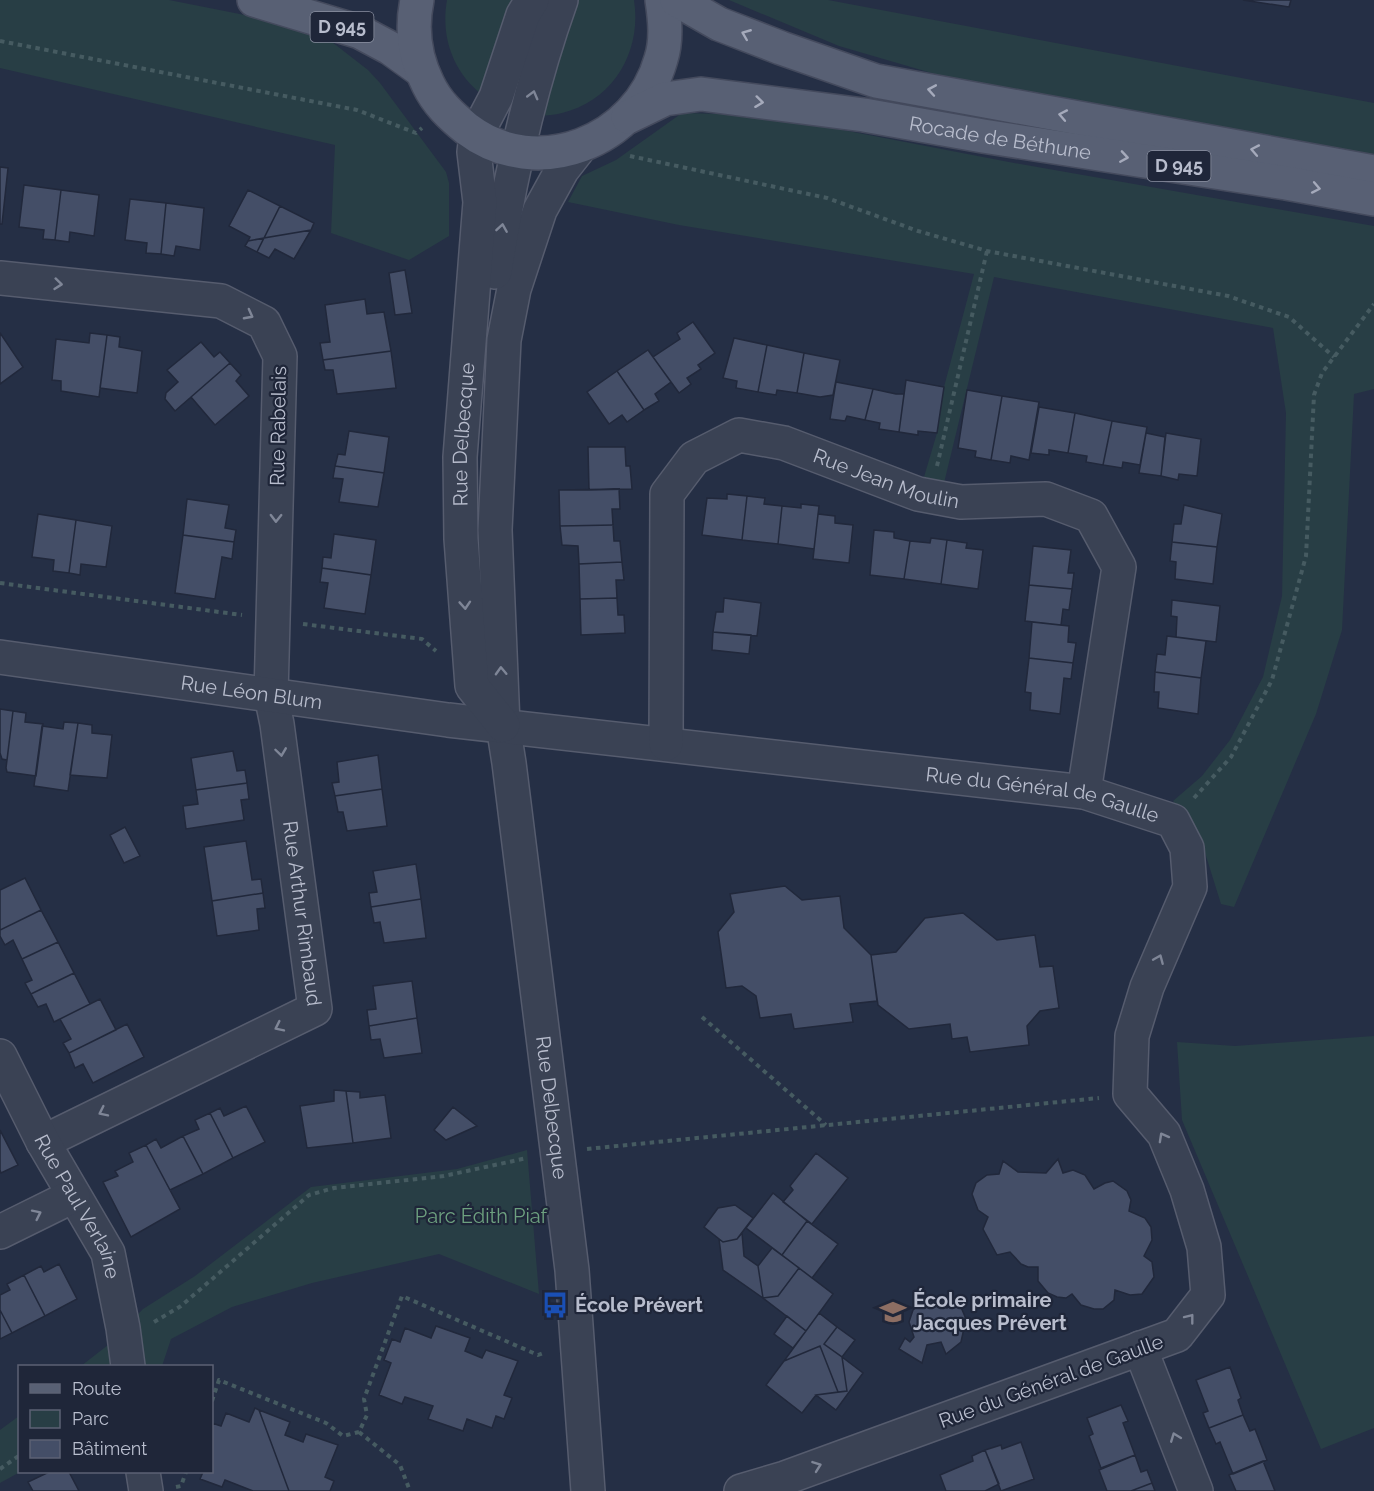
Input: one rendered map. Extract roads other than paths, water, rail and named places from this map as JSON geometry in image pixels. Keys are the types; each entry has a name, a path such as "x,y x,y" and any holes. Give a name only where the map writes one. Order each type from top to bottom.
{"main road":[{"name":"D 945","path":"254,0 360,32 390,48 422,71"},
{"path":"417,0 414,13 415,43 422,71 433,94 449,114 476,135 492,144 519,152 550,152 580,147 606,134 628,117 648,90 661,59 666,25 662,0"},
{"name":"Rocade de Béthune","path":"677,0 729,28 876,81 1374,172"},
{"name":"Rocade de Béthune","path":"628,117 665,99 701,94 864,115 1374,199"}],"street":[{"path":"476,135 496,97 524,15 532,0"},
{"path":"498,617 478,570 476,536 477,451 483,345 506,203 532,96 561,0"},
{"name":"Rue Delbecque","path":"476,135 474,153 480,202 460,457 461,539 472,686 503,725"},
{"name":"Rue Delbecque","path":"580,147 562,170 540,210 514,289 504,340 495,530 503,725 572,1270 588,1491"},
{"name":"Rue Rabelais","path":"0,278 221,301 264,323 280,356 271,695"},
{"name":"Rue Jean Moulin","path":"666,744 667,494 694,458 739,435 784,443 918,495 962,502 1046,499 1091,516 1119,567 1084,792"},
{"name":"Rue Léon Blum","path":"0,657 448,720 503,725"},
{"name":"Rue Arthur Rimbaud","path":"43,1142 315,1009 277,724 271,695"},
{"name":"Rue du Général de Gaulle","path":"503,725 1084,792 1173,821 1187,848 1190,887 1147,987 1132,1036 1130,1094 1164,1134 1187,1190 1204,1247 1208,1295 1177,1335 789,1485 741,1491"},
{"name":"Rue Paul Verlaine","path":"0,1056 43,1142 108,1254 128,1365"},
{"path":"0,1232 73,1196"},
{"path":"1140,1348 1196,1491"},
{"path":"143,1473 146,1491"}],"place":[{"name":"École Prévert","path":"555,1305"},
{"name":"École primaire Jacques Prévert","path":"893,1312"}],"park label":[{"name":"Parc Édith Piaf","path":"481,1216"}]}
